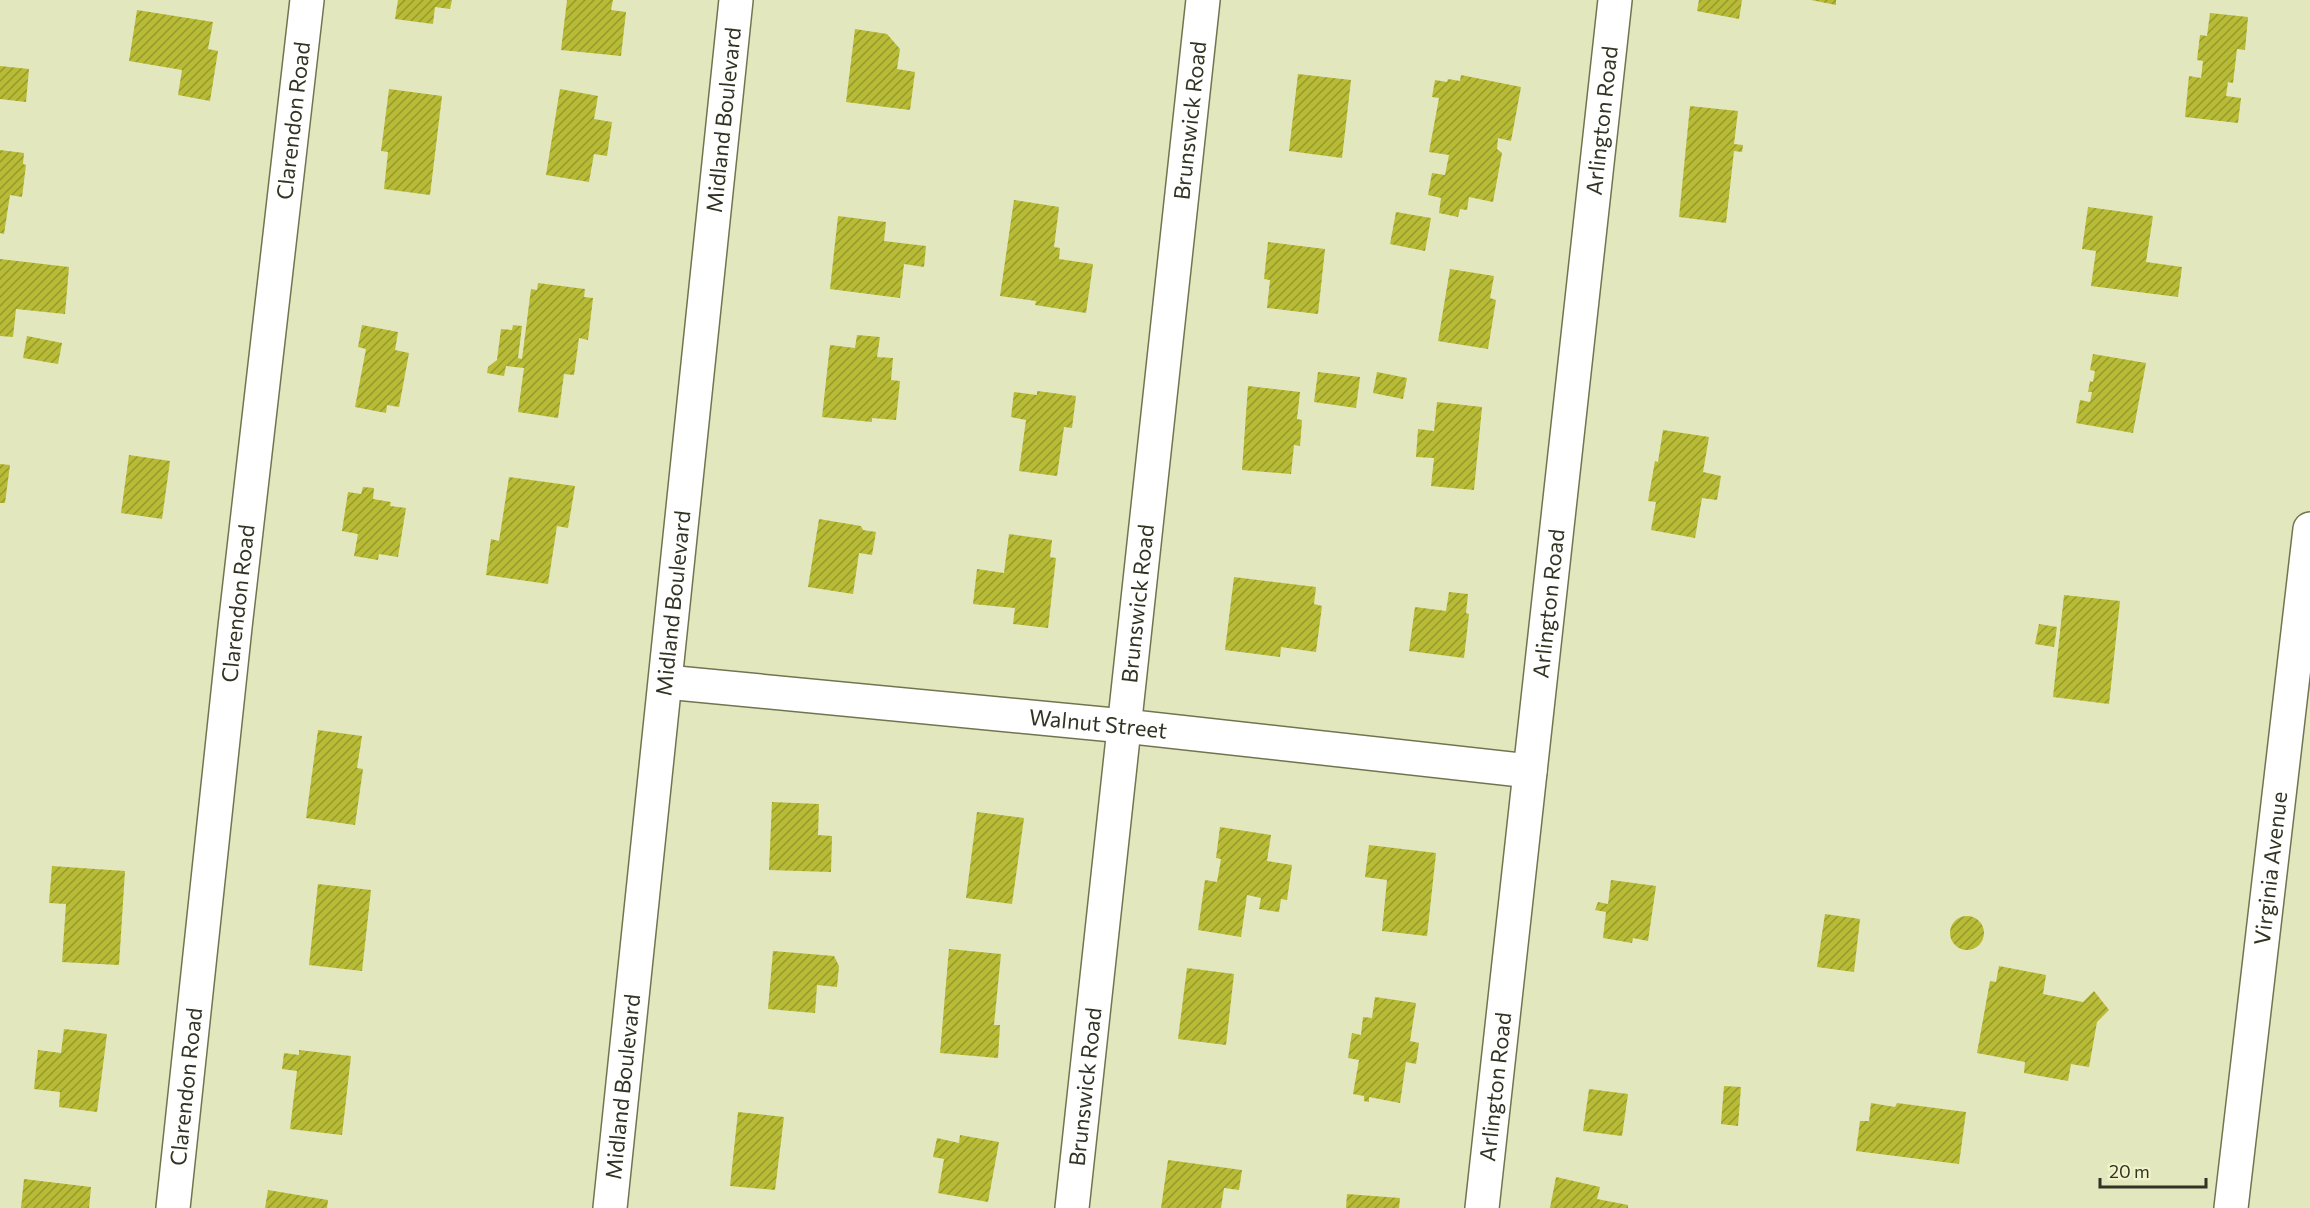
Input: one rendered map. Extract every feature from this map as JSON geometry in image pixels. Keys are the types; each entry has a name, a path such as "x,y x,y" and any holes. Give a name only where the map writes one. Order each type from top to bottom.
{"street":[{"name":"Clarendon Road","path":"173,1208 234,639 307,0"},
{"name":"Midland Boulevard","path":"610,1208 736,0"},
{"name":"Brunswick Road","path":"1072,1208 1203,0"},
{"name":"Arlington Road","path":"1482,1208 1615,0"},
{"name":"Virginia Avenue","path":"2231,1208 2310,529"},
{"name":"Walnut Street","path":"666,682 1124,726 1530,771"}],"building":[{"path":"398,0 452,0 450,9 435,7 433,24 395,19"},
{"path":"567,0 613,0 611,10 626,12 621,56 561,50"},
{"path":"1699,0 1742,0 1739,19 1697,11"},
{"path":"1811,0 1836,0 1836,5"},
{"path":"137,10 213,22 208,49 218,51 210,101 178,95 182,70 129,61"},
{"path":"2210,13 2248,17 2245,50 2237,49 2233,83 2228,82 2226,96 2241,98 2238,123 2185,117 2189,76 2201,78 2203,61 2197,60 2200,35 2207,36"},
{"path":"855,29 887,34 900,49 897,69 915,72 910,110 846,102"},
{"path":"0,66 29,69 26,102 0,99"},
{"path":"1298,74 1351,80 1342,158 1289,151"},
{"path":"1461,75 1521,87 1511,141 1498,138 1497,149 1502,153 1493,202 1469,197 1467,210 1460,209 1458,217 1439,213 1441,198 1428,195 1432,173 1445,175 1449,155 1429,152 1439,98 1432,97 1435,80 1460,81"},
{"path":"389,89 442,96 430,195 384,189 388,152 381,151"},
{"path":"560,89 598,96 594,119 612,122 607,156 594,154 589,182 546,175"},
{"path":"1690,106 1738,111 1734,144 1743,145 1742,152 1734,151 1726,223 1679,217"},
{"path":"0,150 24,153 23,164 26,165 22,197 10,195 4,234 0,233"},
{"path":"1014,200 1059,207 1054,247 1060,248 1059,259 1093,264 1086,313 1035,305 1036,301 1000,296"},
{"path":"2088,207 2153,216 2146,262 2182,267 2178,297 2091,286 2096,251 2082,249"},
{"path":"1396,212 1431,218 1425,251 1390,244"},
{"path":"838,216 886,222 884,241 926,246 924,267 904,264 900,298 830,289"},
{"path":"1268,242 1325,249 1318,314 1267,308 1270,280 1264,279"},
{"path":"0,259 69,267 65,314 16,309 13,337 0,336"},
{"path":"1450,269 1494,276 1490,298 1496,300 1488,349 1438,341"},
{"path":"538,283 585,289 584,297 593,298 588,340 579,338 574,375 564,374 558,418 518,412 524,368 506,366 504,376 487,373 488,367 497,360 501,329 512,330 513,325 522,326 518,358 522,359 531,289 537,290"},
{"path":"362,325 398,332 395,350 409,353 399,407 387,405 386,413 355,407 366,349 358,347"},
{"path":"857,335 880,337 877,357 893,358 891,380 900,381 896,420 872,418 872,422 822,417 830,345 855,348"},
{"path":"27,336 62,343 58,364 23,358"},
{"path":"2093,354 2146,363 2133,433 2076,423 2080,400 2090,402 2092,392 2088,392 2095,371 2090,370"},
{"path":"1318,372 1360,377 1356,408 1314,402"},
{"path":"1377,372 1407,378 1403,399 1373,393"},
{"path":"1248,386 1300,392 1297,419 1302,420 1300,446 1294,445 1291,474 1242,470"},
{"path":"1037,391 1076,396 1072,428 1064,427 1057,476 1019,471 1026,420 1011,417 1014,392 1037,395"},
{"path":"1437,402 1482,407 1474,490 1431,486 1434,458 1416,457 1418,429 1434,431"},
{"path":"1663,430 1709,437 1703,472 1721,476 1717,500 1702,498 1695,538 1651,530 1656,502 1648,501"},
{"path":"129,455 170,461 162,519 121,513"},
{"path":"0,464 10,465 5,503 0,503"},
{"path":"509,477 575,486 568,528 557,526 548,584 486,575 491,539 499,541"},
{"path":"363,487 374,488 373,499 391,502 390,506 406,508 398,557 379,554 378,560 354,556 358,534 342,531 348,492 361,494"},
{"path":"819,519 861,526 863,530 876,532 872,555 859,553 853,594 808,587"},
{"path":"1009,534 1052,540 1050,557 1056,558 1048,628 1013,624 1015,608 973,604 977,569 1004,573"},
{"path":"1234,577 1316,587 1314,604 1322,606 1316,652 1281,647 1280,657 1225,650"},
{"path":"1449,592 1468,594 1466,613 1469,614 1464,658 1409,651 1415,607 1446,611"},
{"path":"2064,595 2120,601 2109,704 2053,697"},
{"path":"2039,624 2057,627 2054,647 2035,644"},
{"path":"318,730 362,736 357,768 363,769 355,825 306,818"},
{"path":"772,802 819,804 818,835 832,836 831,872 769,870"},
{"path":"977,812 1024,818 1012,904 966,898"},
{"path":"1220,827 1271,835 1267,861 1292,865 1287,900 1281,899 1279,912 1259,909 1261,898 1247,895 1241,937 1198,930 1205,880 1217,882 1221,859 1216,858"},
{"path":"1369,845 1436,853 1427,936 1382,931 1387,880 1365,877"},
{"path":"52,866 125,871 119,965 62,962 66,904 49,903"},
{"path":"1611,880 1656,886 1648,941 1633,938 1632,943 1603,938 1606,912 1595,910 1598,902 1608,904"},
{"path":"318,884 371,890 362,971 309,965"},
{"path":"1825,914 1860,919 1854,972 1817,967"},
{"path":"1967,916 1979,921 1984,933 1979,945 1967,950 1955,945 1950,933 1955,921"},
{"path":"949,949 1001,954 994,1025 1000,1025 998,1058 940,1053"},
{"path":"773,951 834,956 839,966 837,987 817,985 815,1013 768,1009"},
{"path":"1999,966 2046,975 2043,994 2083,1002 2094,991 2109,1010 2097,1022 2089,1067 2071,1064 2068,1081 2024,1073 2025,1062 1977,1053 1990,981 1996,982"},
{"path":"1187,968 1234,974 1226,1045 1178,1039"},
{"path":"1375,997 1416,1003 1410,1041 1419,1043 1416,1064 1406,1062 1400,1103 1369,1097 1369,1102 1364,1101 1364,1096 1353,1094 1359,1060 1348,1058 1352,1033 1361,1035 1363,1017 1372,1018"},
{"path":"64,1029 107,1034 97,1112 59,1107 60,1092 34,1089 38,1050 61,1053"},
{"path":"299,1050 351,1056 342,1135 290,1129 297,1071 282,1069 284,1053 299,1055"},
{"path":"1724,1086 1741,1087 1738,1126 1721,1124"},
{"path":"1589,1089 1628,1094 1622,1136 1583,1131"},
{"path":"1871,1103 1895,1107 1897,1103 1966,1112 1959,1164 1856,1151 1860,1121 1869,1121"},
{"path":"738,1112 784,1117 775,1190 730,1186"},
{"path":"960,1135 999,1142 988,1202 938,1193 944,1159 933,1157 937,1138 959,1143"},
{"path":"1168,1160 1242,1170 1239,1190 1224,1188 1221,1208 1161,1208"},
{"path":"1556,1177 1600,1187 1597,1199 1628,1205 1628,1208 1550,1208"},
{"path":"24,1179 91,1187 89,1208 21,1208"},
{"path":"268,1190 328,1200 327,1208 265,1208"},
{"path":"1347,1194 1400,1198 1399,1208 1346,1208"}]}
